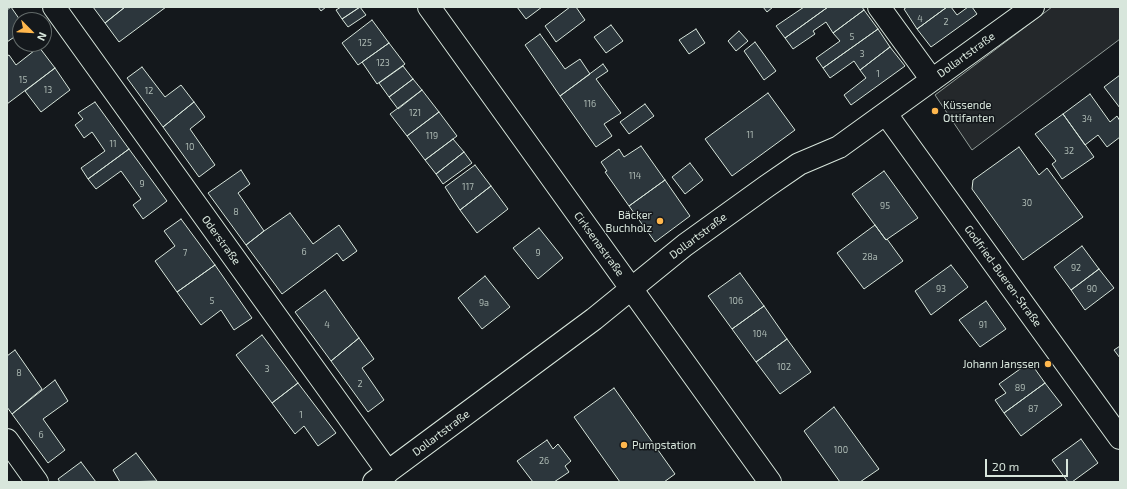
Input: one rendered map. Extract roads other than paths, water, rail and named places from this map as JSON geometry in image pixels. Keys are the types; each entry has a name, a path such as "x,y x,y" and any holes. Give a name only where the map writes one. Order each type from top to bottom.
{"street":[{"name":"Oderstraße","path":"54,7 381,477"},
{"name":"Cirksenastraße","path":"429,7 770,482"},
{"path":"879,7 932,80"},
{"name":"Dollartstraße","path":"381,477 594,319 685,245 799,164 839,147 1033,7"},
{"name":"Godfried-Bueren-Straße","path":"886,114 1120,438"},
{"path":"7,440 37,482"}],"place":[{"name":"Küssende Ottifanten","path":"935,111"},
{"name":"Bäcker Buchholz","path":"660,221"},
{"name":"Johann Janssen","path":"1048,364"},
{"name":"Pumpstation","path":"624,445"}]}
